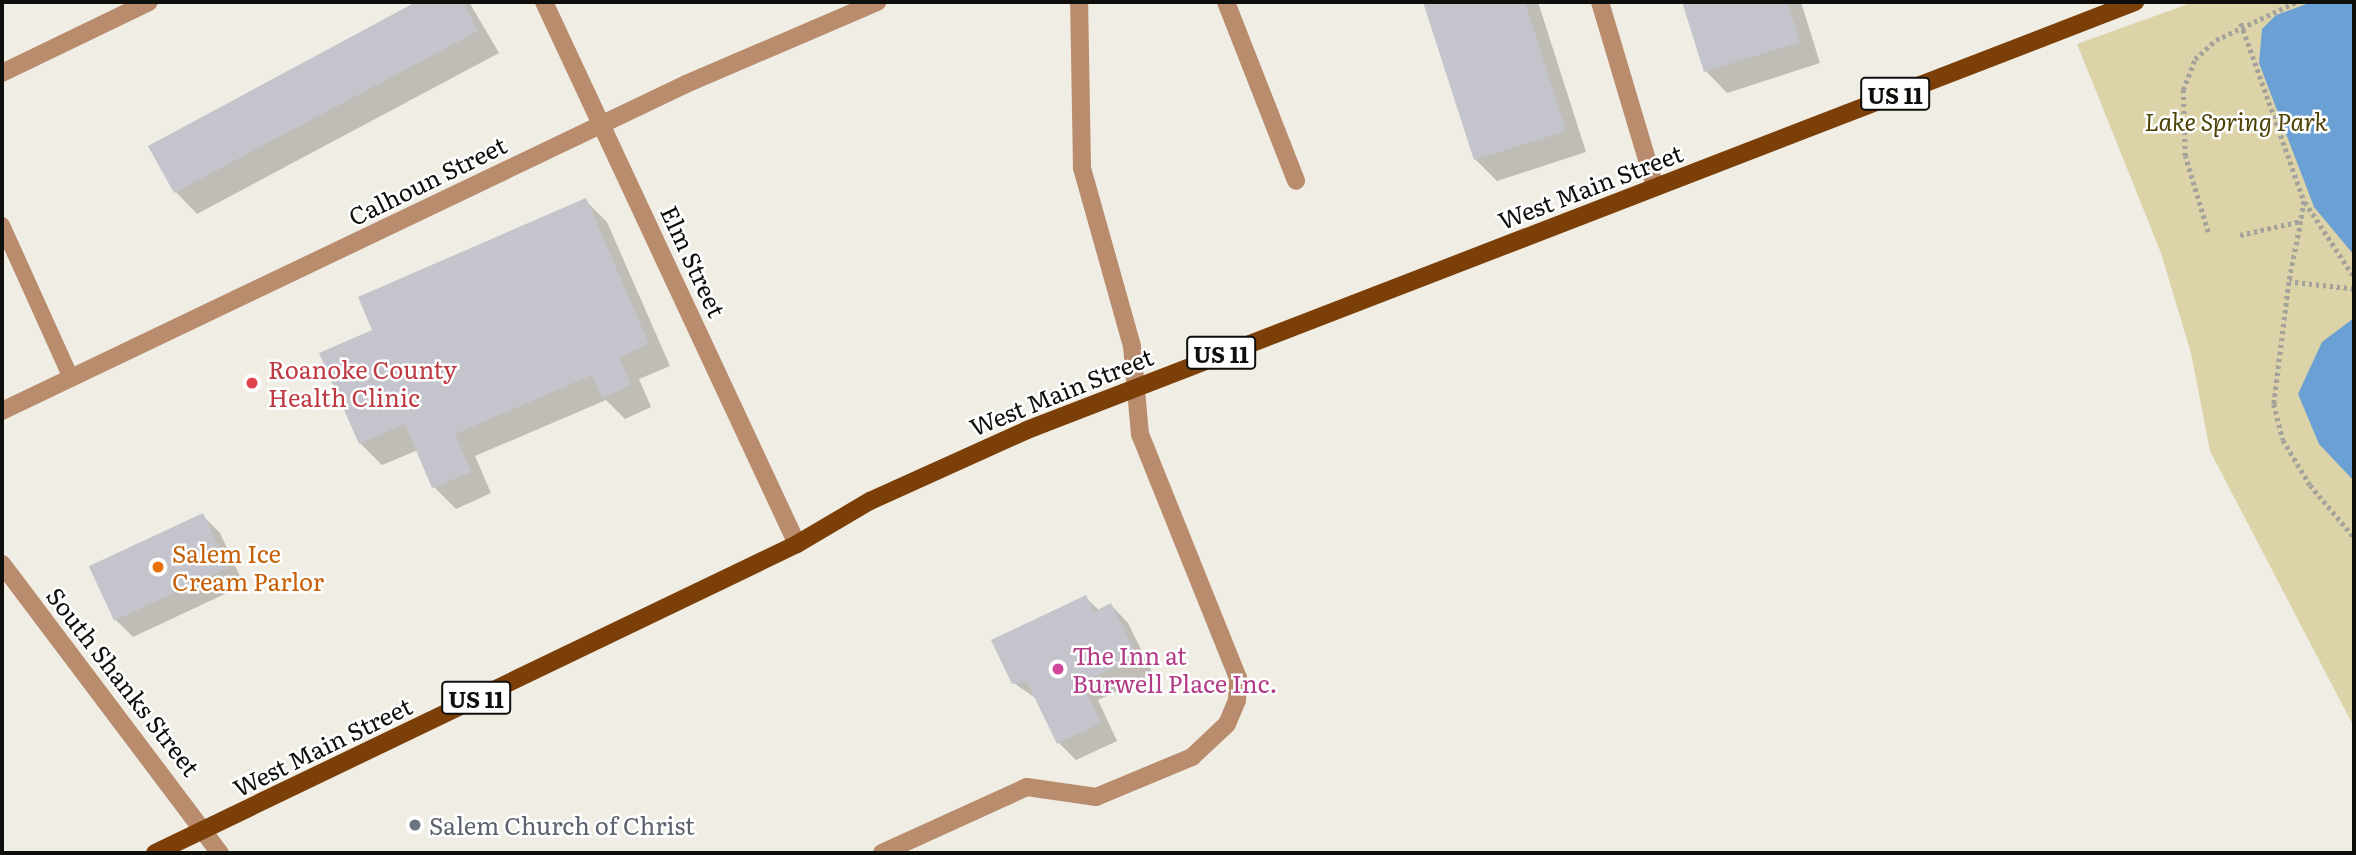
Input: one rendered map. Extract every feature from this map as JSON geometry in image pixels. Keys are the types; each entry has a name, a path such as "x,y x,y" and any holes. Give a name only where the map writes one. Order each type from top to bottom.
{"main road":[{"name":"West Main Street","path":"155,853 797,544 870,501 1136,386 2135,2"}],"street":[{"path":"2,73 149,2"},
{"name":"Elm Street","path":"544,2 797,544"},
{"name":"Calhoun Street","path":"2,411 602,124 877,2"},
{"path":"882,853 1027,786 1096,797 1192,757 1227,724 1238,678 1140,434 1132,346 1082,168 1079,2"},
{"path":"1226,2 1296,181"},
{"path":"1600,2 1655,187"},
{"name":"South Shanks Street","path":"2,564 220,853"}],"lane":[{"path":"2,225 71,378"}],"path":[{"path":"2208,232 2185,156 2183,90 2195,59 2241,23 2296,2"},
{"path":"2241,23 2304,201 2354,277"},
{"path":"2304,201 2276,357 2274,404 2283,440 2310,485 2354,537"},
{"path":"2240,235 2301,221"},
{"path":"2289,282 2354,289"}],"green space":[{"name":"Lake Spring Park","path":"2194,2 2354,2 2354,727 2210,451 2191,353 2161,253 2077,44"}],"water":[{"path":"2312,2 2354,2 2354,255 2314,207 2259,63 2262,29 2276,15"},
{"path":"2354,318 2354,481 2319,444 2298,394 2322,342"}],"building":[{"path":"416,2 463,2 478,31 174,193 148,146"},
{"path":"1423,2 1525,2 1566,131 1474,160"},
{"path":"1682,2 1787,2 1800,42 1704,72"},
{"path":"586,198 649,344 619,357 631,385 602,398 592,375 455,434 471,472 432,488 405,424 359,444 319,353 372,330 358,297"},
{"name":"Salem Ice Cream Parlor","path":"203,513 228,567 114,621 89,566"},
{"name":"The Inn at Burwell Place Inc.","path":"1086,595 1094,612 1111,603 1137,656 1082,683 1101,723 1057,744 1027,682 1012,684 991,640"}],"place":[{"name":"Roanoke County Health Clinic","path":"252,383"},
{"name":"Salem Ice Cream Parlor","path":"158,567"},
{"name":"The Inn at Burwell Place Inc.","path":"1058,669"},
{"name":"Salem Church of Christ","path":"415,825"}]}
